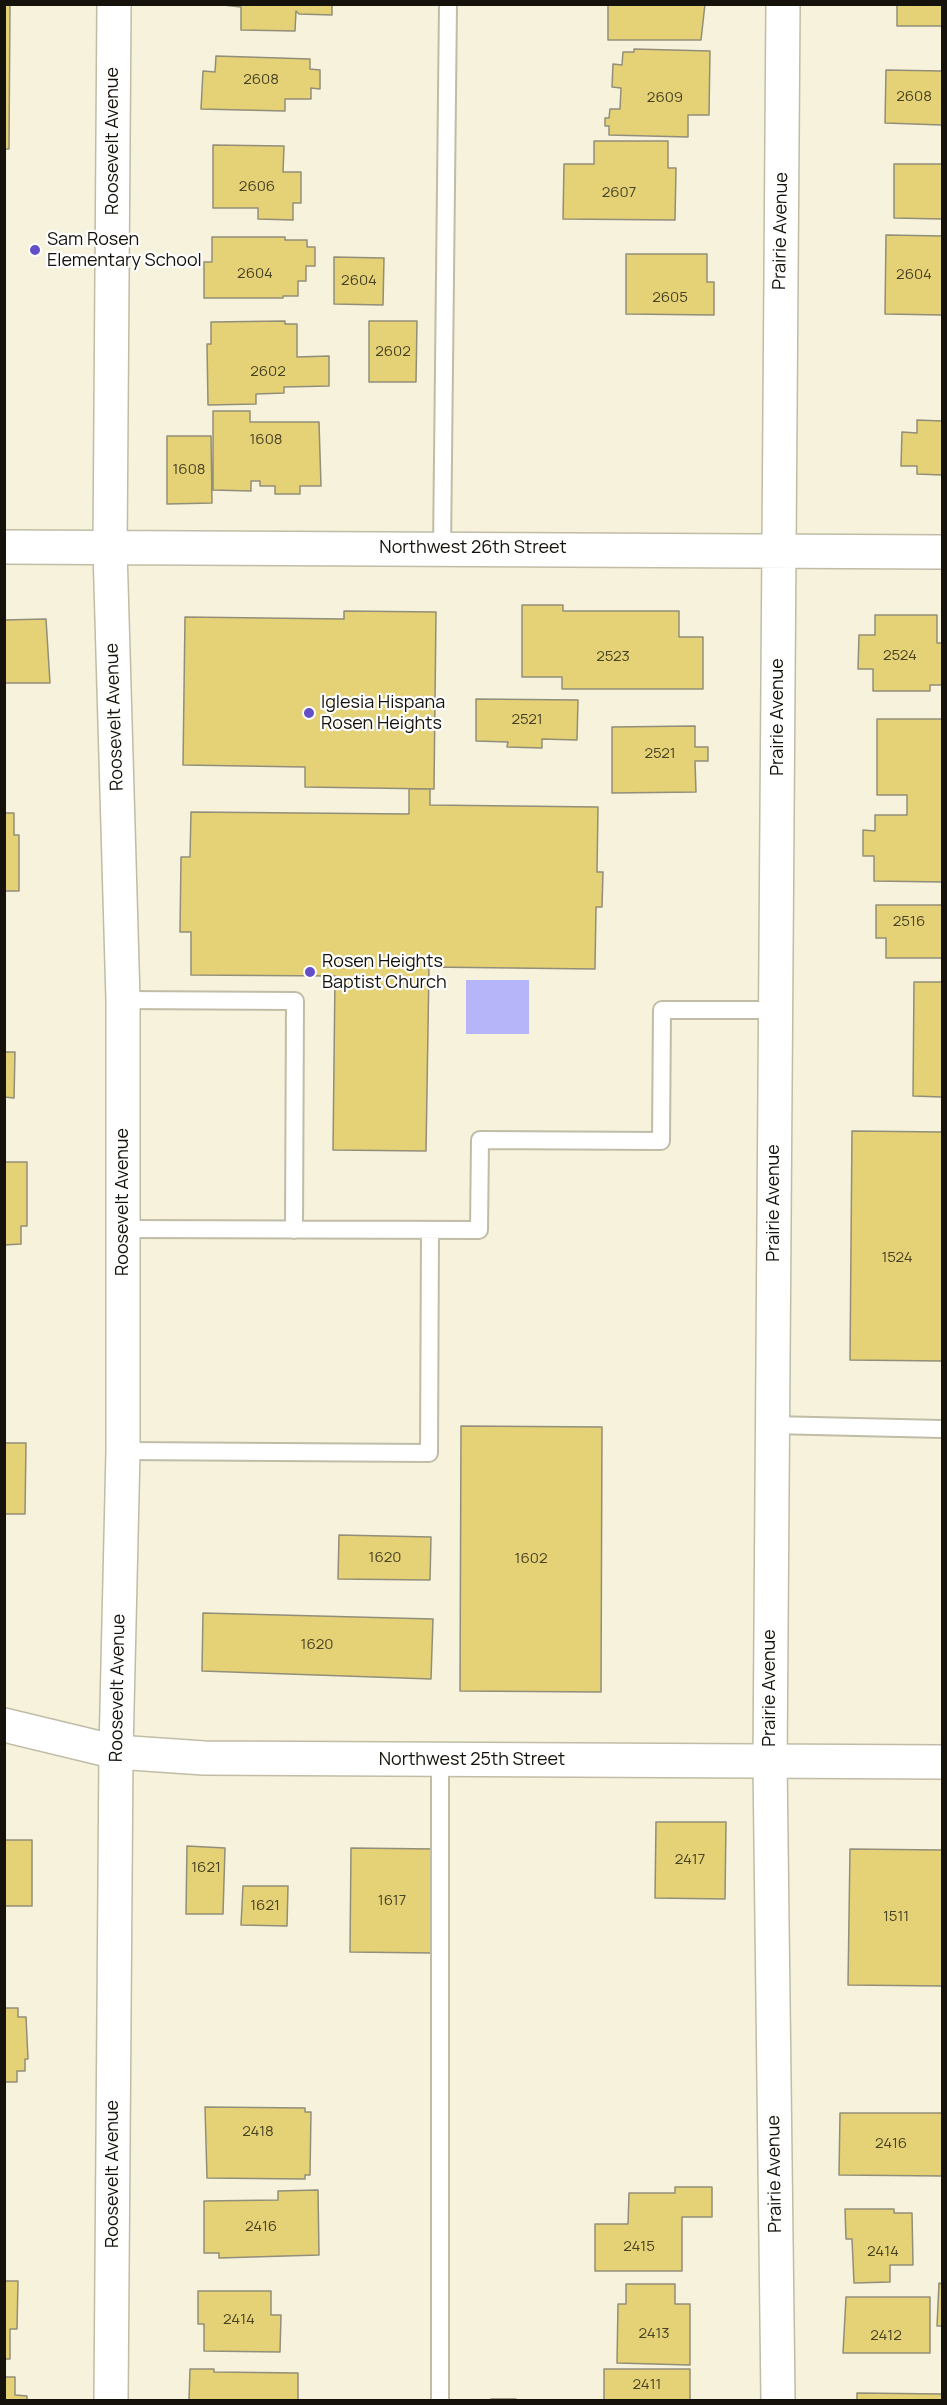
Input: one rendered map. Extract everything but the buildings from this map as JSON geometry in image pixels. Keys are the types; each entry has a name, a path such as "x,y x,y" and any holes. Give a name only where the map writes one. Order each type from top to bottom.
{"street":[{"name":"Roosevelt Avenue","path":"111,2400 116,1752 123,1451 123,1000 110,549 114,4"},
{"name":"Prairie Avenue","path":"778,2400 770,1762 783,4"},
{"name":"Northwest 26th Street","path":"4,547 942,552"},
{"name":"Northwest 25th Street","path":"4,1725 116,1752 204,1758 942,1762"}],"lane":[{"path":"442,548 448,4"},
{"path":"123,1000 295,1001 294,1230"},
{"path":"123,1229 479,1230 480,1140 661,1141 662,1010 776,1010"},
{"path":"123,1451 429,1453 430,1230"},
{"path":"772,1425 942,1429"},
{"path":"440,1760 440,2400"}],"shaded area":[{"path":"466,980 529,980 529,1034 466,1034"}],"place":[{"name":"Sam Rosen Elementary School","path":"35,250"},
{"name":"Iglesia Hispana Rosen Heights","path":"309,713"},
{"name":"Rosen Heights Baptist Church","path":"310,972"}]}
